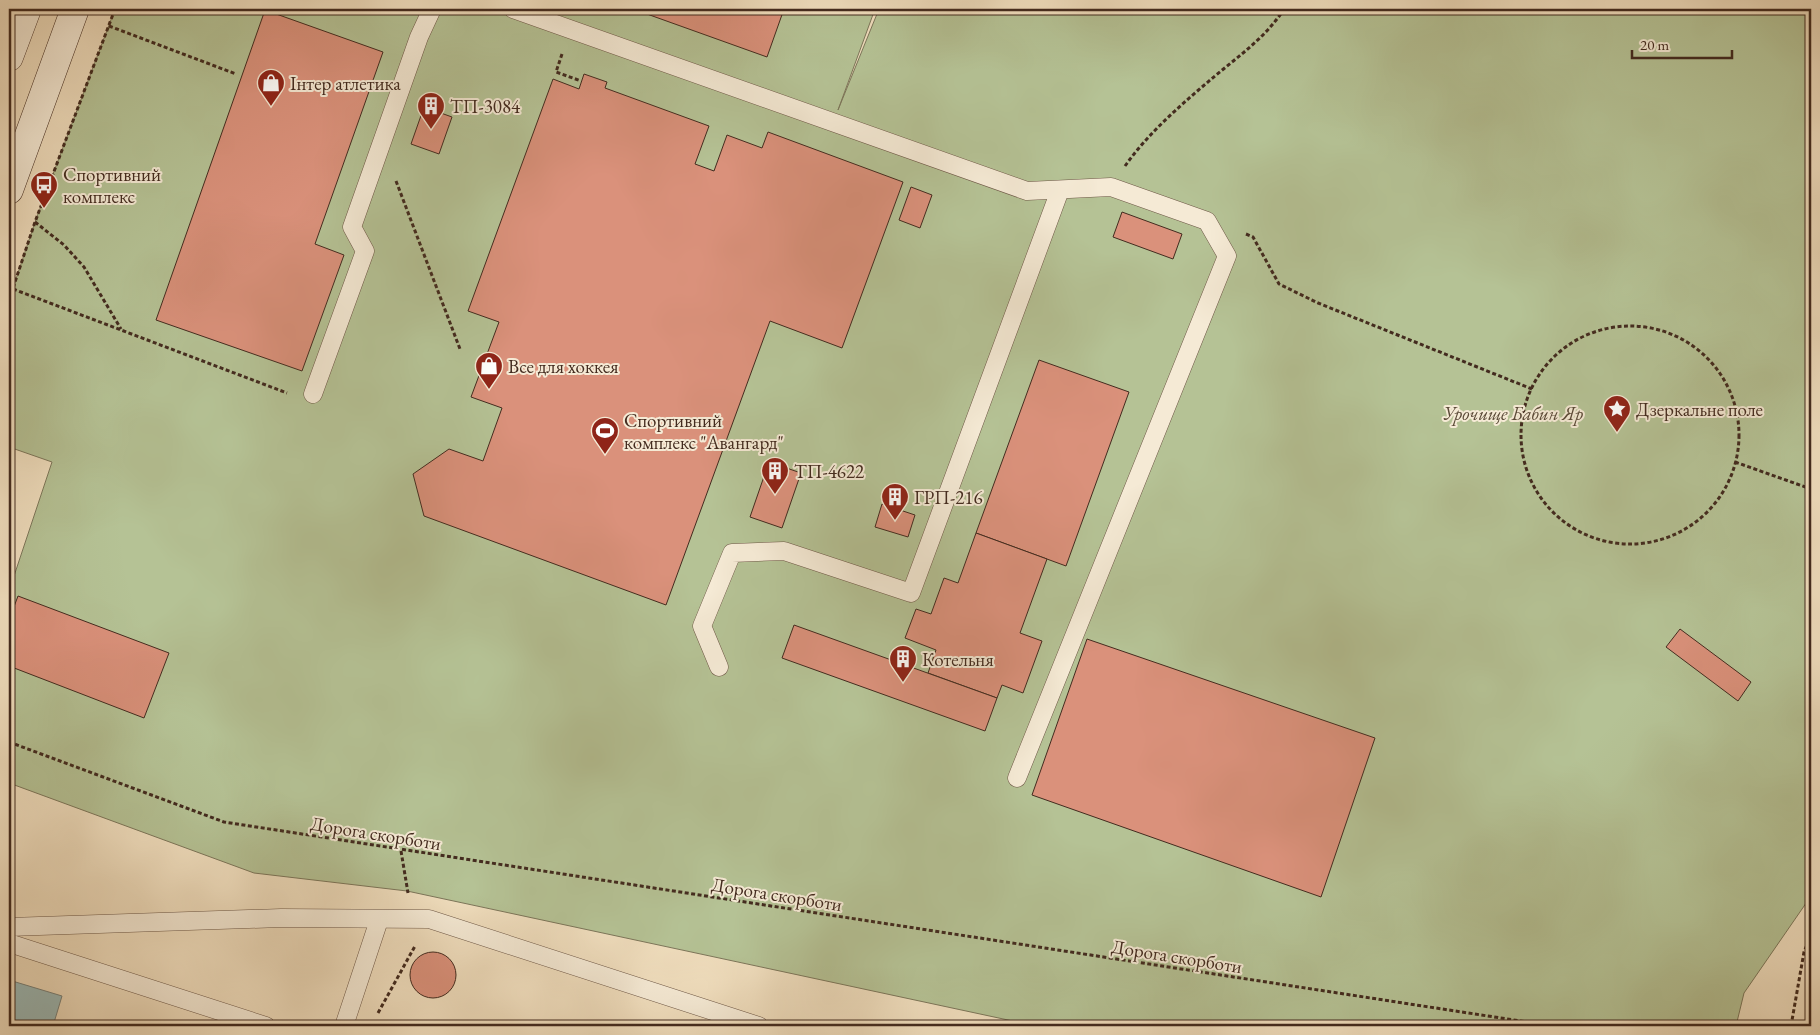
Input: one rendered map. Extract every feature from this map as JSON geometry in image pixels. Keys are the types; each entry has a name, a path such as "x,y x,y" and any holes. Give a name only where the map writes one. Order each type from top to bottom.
{"main road":[{"path":"9,57 27,9"},
{"path":"9,190 75,9"}],"lane":[{"path":"312,394 365,251 352,226 419,37 432,9"},
{"path":"513,9 1026,191 1111,187 1208,220 1226,256 1017,778"},
{"path":"720,667 702,626 732,554 784,551 911,593 1060,190"},
{"path":"9,927 281,918 429,919 758,1026"},
{"path":"344,1026 380,920"},
{"path":"9,942 266,1026"}],"path":[{"path":"9,300 35,222 116,9"},
{"path":"1111,187 1138,147 1198,90 1261,39 1284,9"},
{"path":"109,26 236,74"},
{"path":"571,29 556,72 581,81"},
{"path":"382,143 460,349"},
{"path":"1208,220 1253,237 1279,284 1318,303 1532,389"},
{"path":"35,222 64,245 84,267 122,331"},
{"path":"13,289 294,396 312,394"},
{"path":"1625,326 1657,329 1679,338 1699,351 1716,368 1729,389 1737,413 1739,438 1735,462 1726,486 1717,500 1694,523 1672,536 1648,543 1624,544 1599,539 1576,530 1556,515 1540,496 1528,475 1522,452 1522,428 1526,404 1532,389 1548,363 1566,347 1587,335 1610,328 1625,326"},
{"path":"1735,462 1811,489"},
{"name":"Дорога скорботи","path":"9,742 224,822 401,851 1553,1026"},
{"path":"375,1018 429,919 407,892 401,851"},
{"path":"1791,1026 1804,952 1811,935"}],"green space":[{"name":"Урочище Бабин Яр","path":"115,9 875,9 838,110 879,9 1811,9 1811,896 1744,993 1736,1026 1036,1026 407,891 254,873 9,783 9,591 52,462 9,447 9,300 35,222"}],"water":[{"path":"9,980 62,996 53,1026 9,1026"}],"building":[{"path":"633,9 784,9 767,57"},
{"path":"265,10 383,52 315,244 344,255 302,371 156,320"},
{"path":"584,74 607,82 605,88 709,126 695,164 714,171 727,135 762,148 768,132 903,182 842,348 770,321 666,605 424,516 413,474 449,449 483,461 502,408 471,397 499,322 468,311 553,79 579,89"},
{"name":"ТП-3084","path":"424,107 452,117 439,154 411,144"},
{"path":"911,187 932,195 920,228 899,220"},
{"path":"1122,212 1182,234 1173,259 1113,237"},
{"path":"1039,360 1129,392 1066,566 976,533"},
{"name":"ТП-4622","path":"769,462 801,473 782,528 750,517"},
{"name":"ГРП-216","path":"882,504 915,515 908,537 875,527"},
{"path":"976,533 1047,559 1020,633 1042,641 1023,693 1002,685 997,698 928,673 936,650 905,638 916,609 931,614 944,578 958,583"},
{"path":"18,596 169,653 144,718 9,666 9,620"},
{"name":"Котельня","path":"794,625 997,698 985,731 782,658"},
{"path":"1680,629 1751,682 1738,701 1666,647"},
{"path":"1087,639 1375,738 1321,897 1032,795"},
{"path":"433,952 446,956 452,962 456,975 452,988 446,994 433,998 420,994 414,988 410,975 414,962 420,956"},
{"path":"646,1023 656,1026 635,1026"}],"place":[{"name":"Інтер атлетика","path":"271,107"},
{"name":"ТП-3084","path":"431,130"},
{"name":"Спортивний комплекс","path":"44,209"},
{"name":"Все для хоккея","path":"489,390"},
{"name":"Дзеркальне поле","path":"1617,433"},
{"name":"Спортивний комплекс \"Авангард\"","path":"605,455"},
{"name":"ТП-4622","path":"775,495"},
{"name":"ГРП-216","path":"895,521"},
{"name":"Котельня","path":"903,683"}]}
